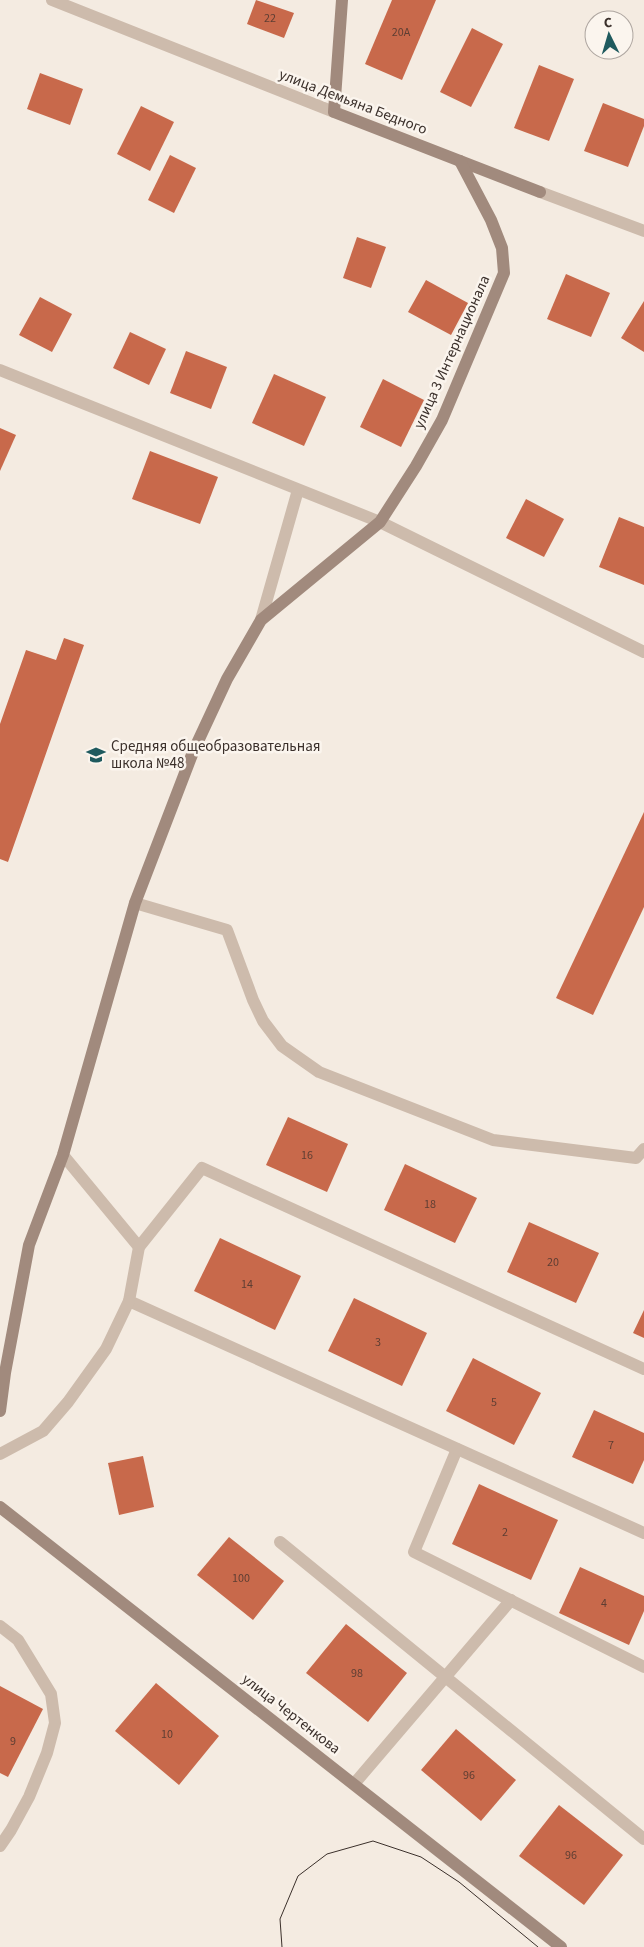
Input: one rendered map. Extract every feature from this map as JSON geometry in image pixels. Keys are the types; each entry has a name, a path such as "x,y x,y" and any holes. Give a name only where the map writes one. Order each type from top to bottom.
{"street":[{"name":"улица Демьяна Бедного","path":"52,0 334,112 644,231"},
{"path":"334,112 342,0"},
{"name":"улица 3 Интернационала","path":"261,620 380,522 416,466 442,420 504,273 502,248 491,220 460,161"},
{"path":"0,370 380,522 644,652"},
{"path":"0,1411 5,1373 29,1245 62,1155 135,903 193,752 227,679 261,620 298,490"},
{"path":"135,903 228,930 253,1000 263,1021 282,1046 320,1072 493,1140 641,1157"},
{"path":"62,1155 139,1247"},
{"path":"0,1454 43,1431 68,1402 106,1349 129,1301 139,1247 202,1168 644,1369"},
{"path":"129,1301 644,1533"},
{"path":"457,1449 414,1552 644,1667"},
{"name":"улица Чертенкова","path":"0,1507 561,1947"},
{"path":"280,1542 644,1839"},
{"path":"354,1784 511,1600"},
{"path":"0,1626 18,1640 51,1694 55,1723 47,1753 29,1797 0,1846"}],"building":[{"path":"256,0 294,13 284,38 247,24"},
{"path":"392,0 436,0 402,80 365,64"},
{"path":"472,28 503,44 471,107 440,92"},
{"path":"539,65 574,79 549,141 514,128"},
{"path":"40,73 83,89 70,125 27,109"},
{"path":"603,103 644,119 644,126 628,167 584,151"},
{"path":"141,106 174,122 150,171 117,154"},
{"path":"170,155 196,168 174,213 148,200"},
{"path":"357,237 386,247 371,288 343,278"},
{"path":"566,274 610,293 591,337 547,319"},
{"path":"426,280 468,303 451,335 408,312"},
{"path":"40,297 72,314 52,352 19,335"},
{"path":"644,301 644,352 621,338"},
{"path":"130,332 166,349 149,385 113,368"},
{"path":"186,351 227,367 211,409 170,393"},
{"path":"274,374 326,397 304,446 252,423"},
{"path":"383,379 424,400 401,447 360,427"},
{"path":"0,428 16,435 0,471"},
{"path":"150,451 218,477 200,524 132,499"},
{"path":"526,499 564,519 544,557 506,538"},
{"path":"619,517 644,527 644,585 599,567"},
{"path":"64,638 84,645 8,862 0,859 0,724 26,650 56,660"},
{"path":"644,812 644,907 593,1015 556,998"},
{"path":"288,1117 348,1144 327,1192 266,1165"},
{"path":"405,1164 477,1198 455,1243 384,1210"},
{"path":"529,1222 599,1253 576,1303 507,1272"},
{"path":"220,1238 301,1276 275,1330 194,1291"},
{"path":"354,1298 427,1333 402,1386 328,1351"},
{"path":"644,1310 644,1338 633,1333"},
{"path":"473,1358 541,1393 514,1445 446,1411"},
{"path":"594,1410 644,1433 644,1460 633,1484 572,1457"},
{"path":"143,1456 154,1507 119,1515 108,1463"},
{"path":"479,1484 558,1520 531,1580 452,1544"},
{"path":"229,1537 284,1581 253,1620 197,1575"},
{"path":"580,1567 644,1596 644,1611 629,1645 559,1613"},
{"path":"346,1624 407,1673 368,1722 306,1673"},
{"path":"156,1683 219,1736 179,1785 115,1731"},
{"path":"0,1686 43,1709 8,1777 0,1773"},
{"path":"456,1729 516,1780 481,1821 421,1770"},
{"path":"559,1805 623,1855 584,1905 519,1856"}],"tram line":[{"path":"282,1947 280,1919 298,1876 327,1854 373,1841 421,1857 459,1882 538,1947"}],"place":[{"name":"Средняя общеобразовательная школа №48","path":"96,755"}]}
